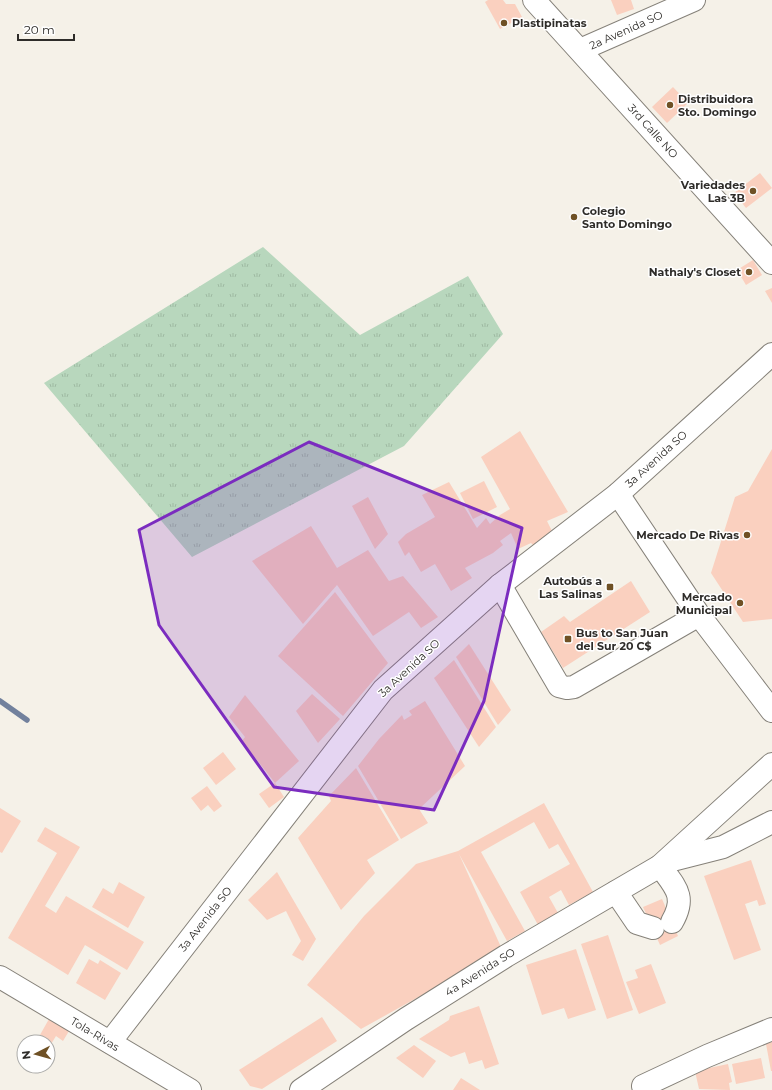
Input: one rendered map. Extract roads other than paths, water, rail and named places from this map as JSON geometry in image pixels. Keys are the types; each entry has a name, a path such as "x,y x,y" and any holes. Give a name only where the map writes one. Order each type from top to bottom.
{"street":[{"name":"3rd Calle NO","path":"534,0 772,263"},
{"name":"2a Avenida SO","path":"580,50 694,0"},
{"name":"3a Avenida SO","path":"110,1042 383,690 500,585 618,494 772,354"},
{"path":"618,494 699,615 772,711"},
{"path":"500,585 559,686 567,688 574,687 699,615"},
{"path":"662,864 772,764"},
{"path":"662,864 722,847 772,822"},
{"path":"616,892 637,923 662,925 680,910 680,894 662,864"},
{"name":"4a Avenida SO","path":"301,1090 406,1019 480,972 662,864"},
{"name":"Tola-Rivas","path":"0,977 190,1090"},
{"path":"643,1086 707,1056 772,1029"}],"waterway":[{"path":"0,701 27,720"}],"place":[{"name":"Plastipinatas","path":"504,23"},
{"name":"Distribuidora Sto. Domingo","path":"670,105"},
{"name":"Variedades Las 3B","path":"753,191"},
{"name":"Colegio Santo Domingo","path":"574,217"},
{"name":"Nathaly's Closet","path":"749,272"},
{"name":"Mercado De Rivas","path":"747,535"},
{"name":"Autobús a Las Salinas","path":"610,587"},
{"name":"Mercado Municipal","path":"740,603"},
{"name":"Bus to San Juan del Sur 20 C$","path":"568,639"}]}
